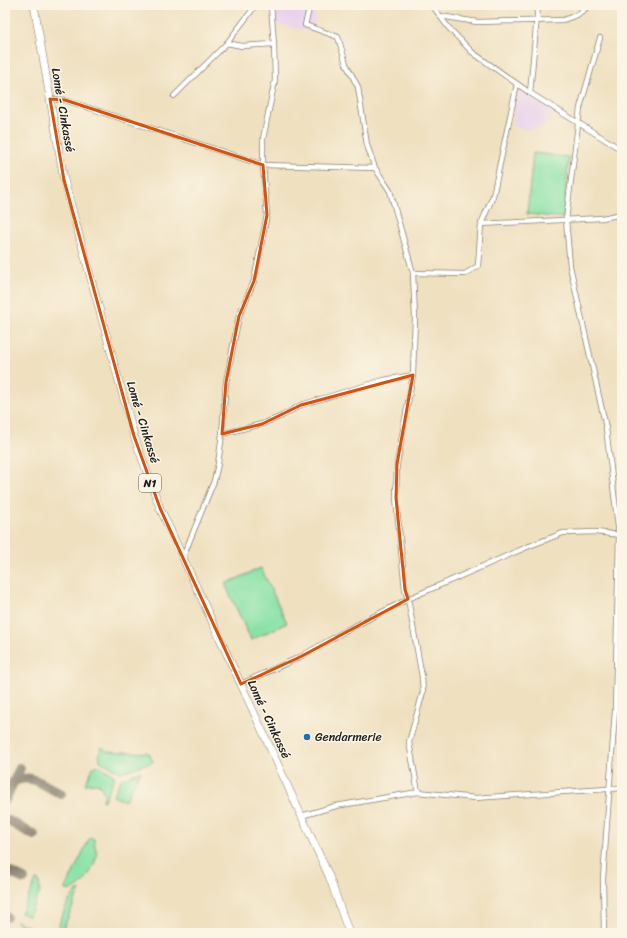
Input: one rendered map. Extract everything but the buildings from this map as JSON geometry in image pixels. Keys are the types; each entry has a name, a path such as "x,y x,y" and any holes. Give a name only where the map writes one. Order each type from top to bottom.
{"highway":[{"name":"Lomé - Cinkassé","path":"34,5 64,180 134,436 160,508 328,876 349,933"}],"street":[{"path":"174,96 227,43 256,5"},
{"path":"183,557 214,480 222,434 226,382 230,360 239,316 254,281 267,215 262,165 264,139 274,80 274,44 271,5"},
{"path":"310,5 305,25 338,37 346,64 358,87 367,144 375,168 390,191 413,273 415,317 413,374 397,464 397,484 405,590 408,599 422,677 423,692 409,742 418,792"},
{"path":"432,5 467,47 530,93 622,150"},
{"path":"530,93 538,20 538,5"},
{"path":"440,16 477,22 563,20 573,18 590,5"},
{"path":"600,38 578,123 566,220 570,266 606,428 620,535 615,711 603,879 604,933"},
{"path":"227,43 242,46 274,44"},
{"path":"413,273 465,274 478,266 481,224 493,196 517,84"},
{"path":"50,99 65,100 262,165 375,168"},
{"path":"481,224 602,218 622,214"},
{"path":"222,434 262,424 282,416 301,405 384,380 413,374"},
{"path":"240,684 300,657 347,630 408,599 485,563 563,533 596,532 620,535"},
{"path":"301,816 336,806 418,792 475,798 622,788"}],"highlighted area":[{"path":"50,99 65,100 263,165 267,215 254,281 239,316 226,382 222,434 262,424 301,405 413,375 397,464 396,498 405,590 408,599 300,657 241,684 160,508 134,436 64,180"}],"shaded area":[{"path":"273,5 316,5 314,33 274,23"},
{"path":"518,88 553,112 550,119 542,128 528,129 512,127"}],"green space":[{"path":"533,153 569,157 563,218 527,214"},
{"path":"261,568 287,623 251,640 225,584"},
{"path":"102,747 107,751 149,753 153,762 121,772 100,761 99,753"},
{"path":"94,766 100,766 115,776 104,801 102,801 105,794 98,783 85,784"},
{"path":"141,771 125,801 113,796 121,779"},
{"path":"89,839 94,839 97,854 92,869 81,885 71,890 65,890"},
{"path":"36,880 39,881 40,892 29,916 21,913"},
{"path":"80,890 61,933 57,933 62,915 68,902 76,892"},
{"path":"17,921 44,933 31,932 22,929 19,927"}],"taxiway":[{"path":"5,800 20,768"},
{"path":"14,781 21,779 33,779 61,794"},
{"path":"5,819 34,835"},
{"path":"5,870 24,879"}],"place":[{"name":"Gendarmerie","path":"307,737"}]}
